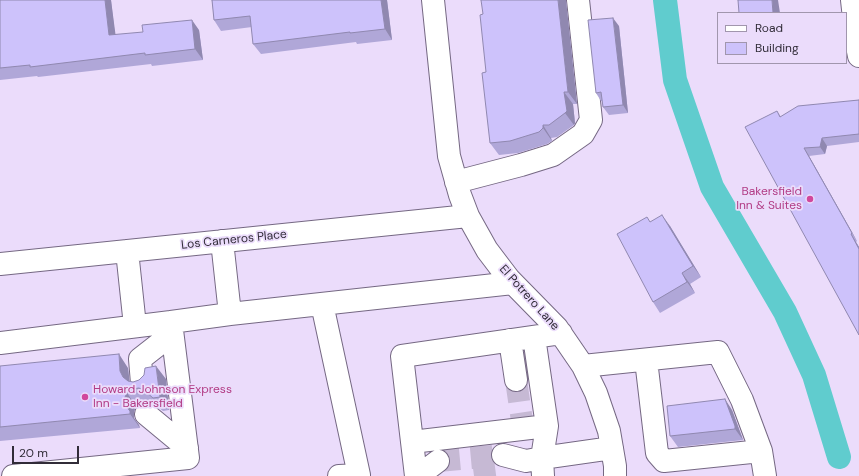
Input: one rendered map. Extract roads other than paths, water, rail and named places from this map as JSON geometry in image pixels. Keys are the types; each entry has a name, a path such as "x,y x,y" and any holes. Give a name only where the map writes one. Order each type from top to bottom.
{"street":[{"name":"El Potrero Lane","path":"433,0 449,156 460,195 468,216 487,250 509,279 557,328 583,366 596,392 609,431 615,466 615,476"},
{"path":"456,182 522,165 553,155 583,134 591,120 578,0"},
{"path":"852,0 859,56"},
{"name":"Los Carneros Place","path":"0,264 468,216"},
{"path":"222,241 230,314"},
{"path":"127,251 135,326"},
{"path":"0,343 135,326 172,328 230,314 513,283"},
{"path":"322,304 352,476"},
{"path":"142,383 140,359 172,328"},
{"path":"13,476 188,458 172,328"},
{"path":"426,471 412,442 402,356 561,333"},
{"path":"534,337 547,426 537,465"},
{"path":"510,340 516,380"},
{"path":"583,366 718,352 742,400 761,452 765,476"},
{"path":"646,360 657,453 664,461 761,452"},
{"path":"146,414 187,448"},
{"path":"412,442 522,425 547,426"},
{"path":"504,463 537,465 612,448"}],"waterway":[{"path":"665,0 675,80 712,187 785,312 814,375 839,457"}],"tunnel":[{"path":"516,380 522,421"},
{"path":"438,461 503,455"},
{"path":"474,476 505,472"}],"place":[{"name":"Bakersfield Inn & Suites","path":"810,199"},
{"name":"Howard Johnson Express Inn - Bakersfield","path":"85,397"}]}
